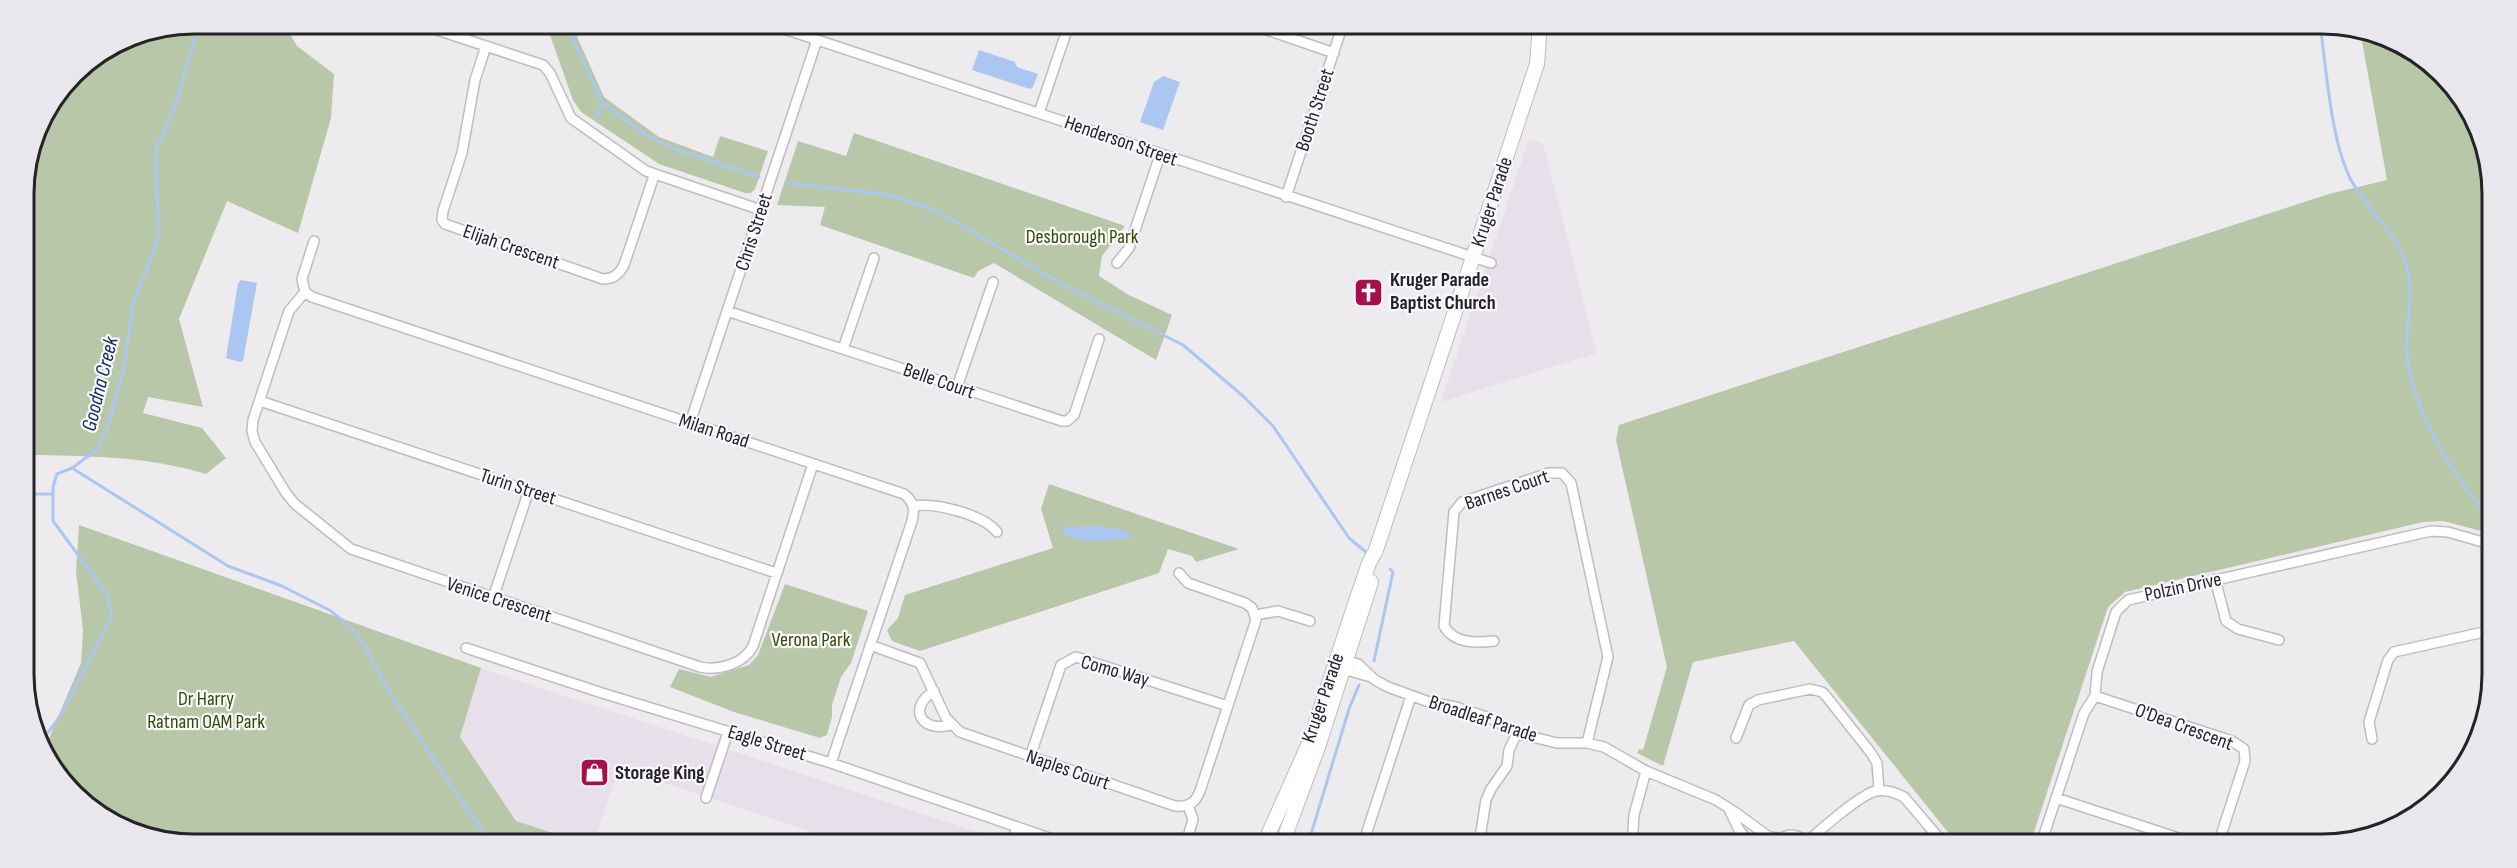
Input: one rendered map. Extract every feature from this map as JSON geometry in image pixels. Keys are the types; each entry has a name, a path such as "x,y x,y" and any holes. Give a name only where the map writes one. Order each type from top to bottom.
{"street":[{"path":"449,34 543,65 550,73 567,112 575,123 654,176 761,210"},
{"name":"Henderson Street","path":"799,34 1491,263"},
{"path":"1039,113 1066,34"},
{"path":"1279,34 1334,53"},
{"name":"Booth Street","path":"1286,197 1340,34"},
{"name":"Kruger Parade","path":"1286,833 1318,747 1369,563 1376,550 1537,64 1539,34"},
{"name":"Chris Street","path":"690,423 817,40"},
{"name":"Elijah Crescent","path":"486,46 475,80 462,153 442,211 442,220 446,224 603,279 609,279 620,273 624,265 654,176"},
{"path":"1118,263 1129,248 1160,155"},
{"path":"305,292 303,271 314,241"},
{"path":"843,349 874,258"},
{"path":"957,387 993,282"},
{"name":"Venice Crescent","path":"305,292 289,311 252,425 253,436 295,504 359,553 700,667 715,668 739,661 749,653 813,464"},
{"name":"Milan Road","path":"305,292 316,299 904,494 914,506"},
{"name":"Belle Court","path":"727,311 1055,420 1067,421 1077,409 1099,339"},
{"name":"Turin Street","path":"260,401 776,573"},
{"name":"Barnes Court","path":"1494,641 1479,643 1460,639 1451,635 1444,626 1454,512 1462,502 1549,473 1562,473 1571,483 1608,657 1587,743"},
{"path":"493,598 529,490"},
{"path":"831,763 912,521 914,506 934,504 990,523 997,532"},
{"name":"Polzin Drive","path":"2045,833 2084,713 2094,696 2097,672 2116,612 2123,603 2134,597 2431,531 2448,532 2482,542"},
{"path":"1179,573 1188,583 1245,603 1252,608 1255,615 1254,628 1198,798 1188,806 1193,819 1189,834"},
{"path":"2215,579 2226,621 2238,629 2278,640"},
{"path":"1255,615 1278,611 1310,621"},
{"path":"2372,739 2369,722 2388,660 2394,652 2482,632"},
{"path":"870,645 920,663 951,725"},
{"name":"Eagle Street","path":"466,648 602,693 831,763 1036,834"},
{"name":"Como Way","path":"1030,757 1061,665 1076,657 1228,706"},
{"name":"Kruger Parade","path":"1269,833 1310,741 1340,664"},
{"name":"Broadleaf Parade","path":"1340,664 1358,664 1371,677 1388,687 1411,696 1490,718 1517,733 1557,742 1587,743 1604,747 1646,771 1702,794 1729,809 1761,833"},
{"path":"1736,738 1749,705 1758,700 1810,689 1816,690 1826,696 1871,753 1877,763 1880,790"},
{"name":"Naples Court","path":"934,691 926,696 922,703 920,716 921,720 932,727 951,725 973,738 1175,806 1188,806"},
{"path":"1366,833 1411,696"},
{"name":"O'Dea Crescent","path":"2094,696 2232,741 2244,749 2245,761 2222,833"},
{"path":"706,798 728,732"},
{"path":"1481,833 1486,800 1507,766 1509,750 1517,733"},
{"path":"1633,833 1634,816 1646,771"},
{"path":"1819,833 1864,797 1880,790 1904,797 1935,833"},
{"path":"2056,798 2164,833"},
{"path":"1729,809 1741,833"},
{"path":"1015,834 1017,827"}],"shaded area":[{"path":"1529,139 1543,144 1597,353 1441,402"},
{"path":"481,668 983,834 818,834 619,768 596,834 559,834 516,821 460,737"}],"green space":[{"path":"194,34 290,34 297,46 334,74 331,118 298,233 227,201 179,319 203,407 148,397 143,413 202,428 226,458 206,474 139,460 34,455 35,184 40,153 51,124 81,81 106,61 133,47 153,40"},
{"path":"550,34 577,34 604,97 659,137 713,157 720,136 768,151 755,189 751,193 745,193 659,164 581,112 573,100"},
{"path":"2362,40 2403,56 2436,81 2456,106 2466,124 2479,163 2482,184 2482,531 2443,521 2423,522 2125,592 2108,607 2034,833 1949,833 1794,641 1693,662 1663,766 1637,753 1639,749 1643,750 1667,667 1616,440 1619,425 2329,194 2387,180"},
{"name":"Desborough Park","path":"854,133 1125,226 1102,256 1099,276 1129,295 1172,315 1156,360 994,263 978,271 974,278 820,225 825,207 777,205 798,141 846,156"},
{"path":"1049,484 1239,549 1196,562 1192,556 1168,549 1159,573 920,651 892,641 887,630 898,618 905,595 1053,548 1041,509"},
{"name":"Dr Harry Ratnam OAM Park","path":"79,525 481,668 460,737 516,821 556,834 194,834 153,828 114,812 81,787 56,754 49,739 81,663 83,630 76,571"},
{"name":"Verona Park","path":"785,584 868,611 851,663 841,677 832,705 832,717 827,735 820,738 734,712 670,687 679,669 711,677 749,665 758,655"}],"water":[{"path":"979,50 1015,62 1017,67 1038,74 1033,87 1030,89 972,70"},
{"path":"1163,76 1180,82 1163,130 1140,122 1154,82"},
{"path":"241,280 257,283 243,361 240,362 226,358 238,283"},
{"path":"1099,526 1128,531 1131,539 1083,540 1067,535 1062,529 1064,527"}],"waterway":[{"name":"Goodna Creek","path":"47,734 59,718 112,616 107,594 53,521 53,487 57,474 72,468 98,449 109,423 124,368 133,304 159,237 155,153 175,106 196,34"},
{"path":"573,34 603,104 648,136 675,149 759,177"},
{"path":"2321,34 2330,102 2343,160 2355,188 2389,231 2403,254 2407,267 2410,288 2407,354 2410,376 2417,398 2426,421 2450,465 2482,508"},
{"path":"596,117 603,104"},
{"path":"787,183 890,195 935,210 1067,287 1183,345 1243,396 1273,426 1349,538 1366,552"},
{"path":"72,468 228,566 282,586 331,611 353,630 365,645 387,688 485,834"},
{"path":"34,494 53,494"},
{"path":"1374,661 1393,572 1390,569"},
{"path":"1311,833 1349,709 1359,685"}],"place":[{"name":"Kruger Parade Baptist Church","path":"1369,292"},
{"name":"Storage King","path":"594,773"}]}
